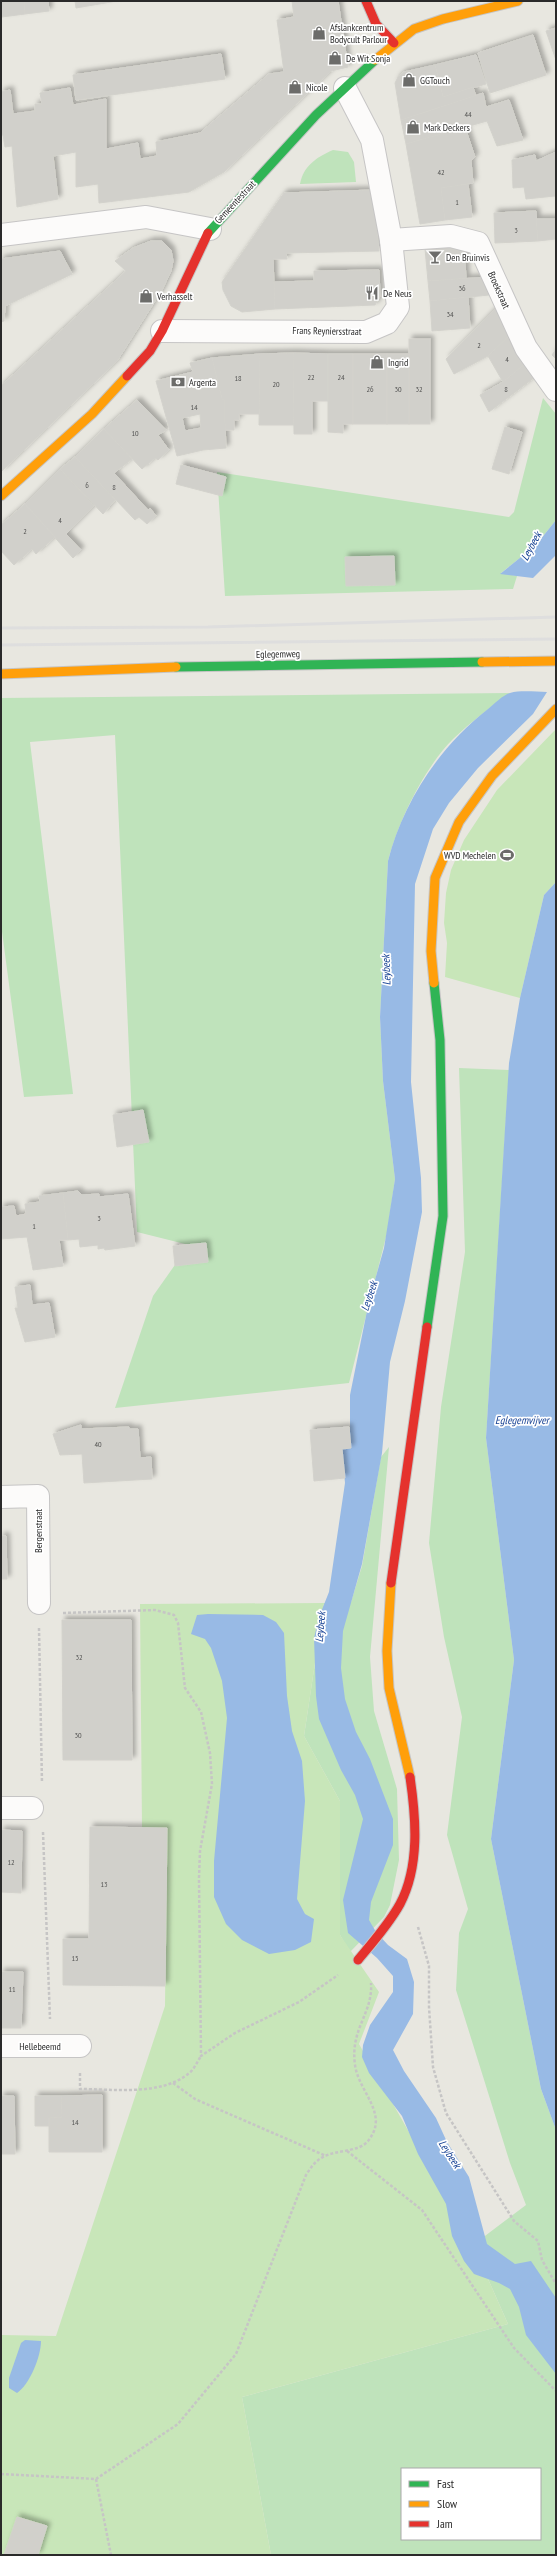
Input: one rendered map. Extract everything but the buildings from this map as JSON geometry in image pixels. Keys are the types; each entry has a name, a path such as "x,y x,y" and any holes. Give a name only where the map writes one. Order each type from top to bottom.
{"street":[{"path":"366,1 376,24 394,43"},
{"name":"Gemeentestraat","path":"1,235 146,217 210,229 316,115 394,43 414,29 443,18 518,1"},
{"name":"Frans Reyniersstraat","path":"162,331 366,332 387,323 398,307 391,240 372,140 345,88"},
{"path":"1,496 92,414 150,351 162,331 210,229"},
{"name":"Broekstraat","path":"391,240 451,236 478,243 526,348 556,390"},
{"name":"Eglegemweg","path":"1,674 150,667 556,661"},
{"path":"358,1960 388,1924 405,1893 413,1868 414,1825 408,1763 389,1690 386,1645 390,1588 443,1216 440,1040 431,951 435,878 459,822 492,776 556,709"},
{"name":"Bergenstraat","path":"1,1497 38,1496 39,1603"},
{"path":"1,1808 32,1808"},
{"name":"Hellebeemd","path":"1,2046 80,2046"}],"path":[{"path":"39,1603 39,1614 155,1610 174,1615 178,1623 185,1688 201,1712 210,1753 212,1784 200,1851 201,2056"},
{"path":"405,1893 418,1926 429,1966 429,2007 433,2067 446,2113 514,2221 538,2241 542,2260 556,2284"},
{"path":"1,2474 96,2479 178,2424 236,2354 306,2175 314,2163 326,2156 347,2151 367,2143 376,2130 376,2117 356,2073 354,2055 358,2028 372,1997 371,1978 358,1960 299,2002 235,2033 201,2056 189,2073 172,2083 138,2089 80,2089 80,2046"},
{"path":"172,2083 195,2099 326,2156"},
{"path":"347,2151 422,2210 514,2348 556,2391"},
{"path":"96,2479 111,2555"}],"green space":[{"path":"333,150 348,152 354,162 356,182 300,184 304,172 308,167 316,159"},
{"path":"543,398 556,414 556,520 536,545 501,573 517,576 513,589 225,596 217,472 509,517 514,512"},
{"path":"510,693 481,715 453,739 442,751 413,796 398,830 388,861 380,1017 383,1081 395,1179 387,1233 349,1383 115,1408 153,1296 189,1245 137,1232 115,735 30,742 73,1094 24,1097 1,924 1,698"},
{"name":"WVD Mechelen","path":"556,729 556,882 544,895 520,998 445,977 447,943 444,923 446,893 451,870 464,840 497,790"},
{"path":"459,1068 509,1070 486,1438 514,1660 491,1839 541,2089 556,2130 556,2555 271,2555 242,2397 508,2324 473,2245 526,2205 510,2163 456,1990 459,1933 468,1909 447,1835 462,1717 444,1637 429,1543 441,1407 465,1252"},
{"path":"389,1447 370,1657 374,1711 397,1789 399,1860 390,1905 384,1917 350,1952 340,1935 340,1801 304,1736 324,1603 351,1602 362,1566 381,1457"},
{"path":"324,1603 304,1736 340,1801 340,1935 379,1992 359,2044 473,2245 508,2324 242,2397 271,2555 1,2555 1,2335 56,2336 165,2006 167,1828 142,1828 140,1604"}],"water":[{"path":"556,520 556,555 533,578 500,574 536,545"},
{"name":"Leybeek","path":"528,691 547,692 533,714 478,768 449,803 433,829 415,884 411,1082 421,1178 422,1212 405,1301 390,1362 382,1453 362,1564 343,1631 341,1668 345,1699 356,1732 370,1759 393,1819 393,1845 371,1902 369,1920 376,1932 388,1945 407,1959 414,1982 413,2014 393,2050 404,2071 436,2118 447,2142 469,2177 487,2244 515,2264 531,2261 556,2298 556,2374 526,2335 519,2307 510,2289 499,2283 474,2274 464,2261 452,2236 446,2204 418,2154 402,2116 369,2073 362,2057 363,2045 370,2025 393,1992 393,1976 377,1958 348,1933 343,1900 363,1819 355,1795 341,1770 319,1719 316,1696 314,1638 319,1617 329,1592 345,1483 342,1449 350,1448 350,1395 369,1301 384,1248 395,1179 383,1081 380,1017 388,861 403,818 414,797 439,758 454,740 507,694"},
{"name":"Eglegemvijver","path":"556,882 556,2130 541,2089 491,1839 514,1660 486,1438 509,1063 520,998 544,895"},
{"path":"197,1615 263,1615 276,1622 284,1633 287,1696 292,1731 302,1761 305,1801 297,1899 305,1914 314,1919 311,1942 295,1950 269,1954 242,1940 226,1924 214,1897 214,1861 227,1718 222,1681 211,1648 205,1639 191,1634"},
{"path":"25,2340 41,2341 41,2347 37,2362 30,2377 22,2389 17,2393 9,2388 9,2378 21,2343"}],"railway":[{"path":"1,628 208,627 556,617"},
{"path":"1,645 556,639"}],"traffic: fast":[{"path":"208,233 316,115 375,60"},
{"path":"176,667 482,662"},
{"path":"427,1327 443,1216 440,1040 434,983"}],"traffic: slow":[{"path":"375,60 414,29 443,19 518,1"},
{"path":"1,496 92,414 127,376"},
{"path":"482,662 556,661"},
{"path":"1,674 176,667"},
{"path":"434,983 431,951 435,878 459,822 492,776 556,709"},
{"path":"391,1583 387,1651 389,1688 410,1777"}],"traffic: jam":[{"path":"366,1 376,24 394,43"},
{"path":"127,376 150,351 162,331 208,233"},
{"path":"391,1583 427,1327"},
{"path":"358,1960 396,1911 411,1874 414,1858 415,1825 410,1777"}],"place":[{"name":"Afslankcentrum Bodycult Parlour","path":"319,33"},
{"name":"De Wit Sonja","path":"335,58"},
{"name":"GGTouch","path":"409,80"},
{"name":"Nicole","path":"295,87"},
{"name":"Mark Deckers","path":"413,127"},
{"name":"Den Bruinvis","path":"435,257"},
{"name":"De Neus","path":"372,293"},
{"name":"Verhasselt","path":"146,296"},
{"name":"Ingrid","path":"377,362"},
{"name":"Argenta","path":"178,382"},
{"name":"WVD Mechelen","path":"507,855"}]}
